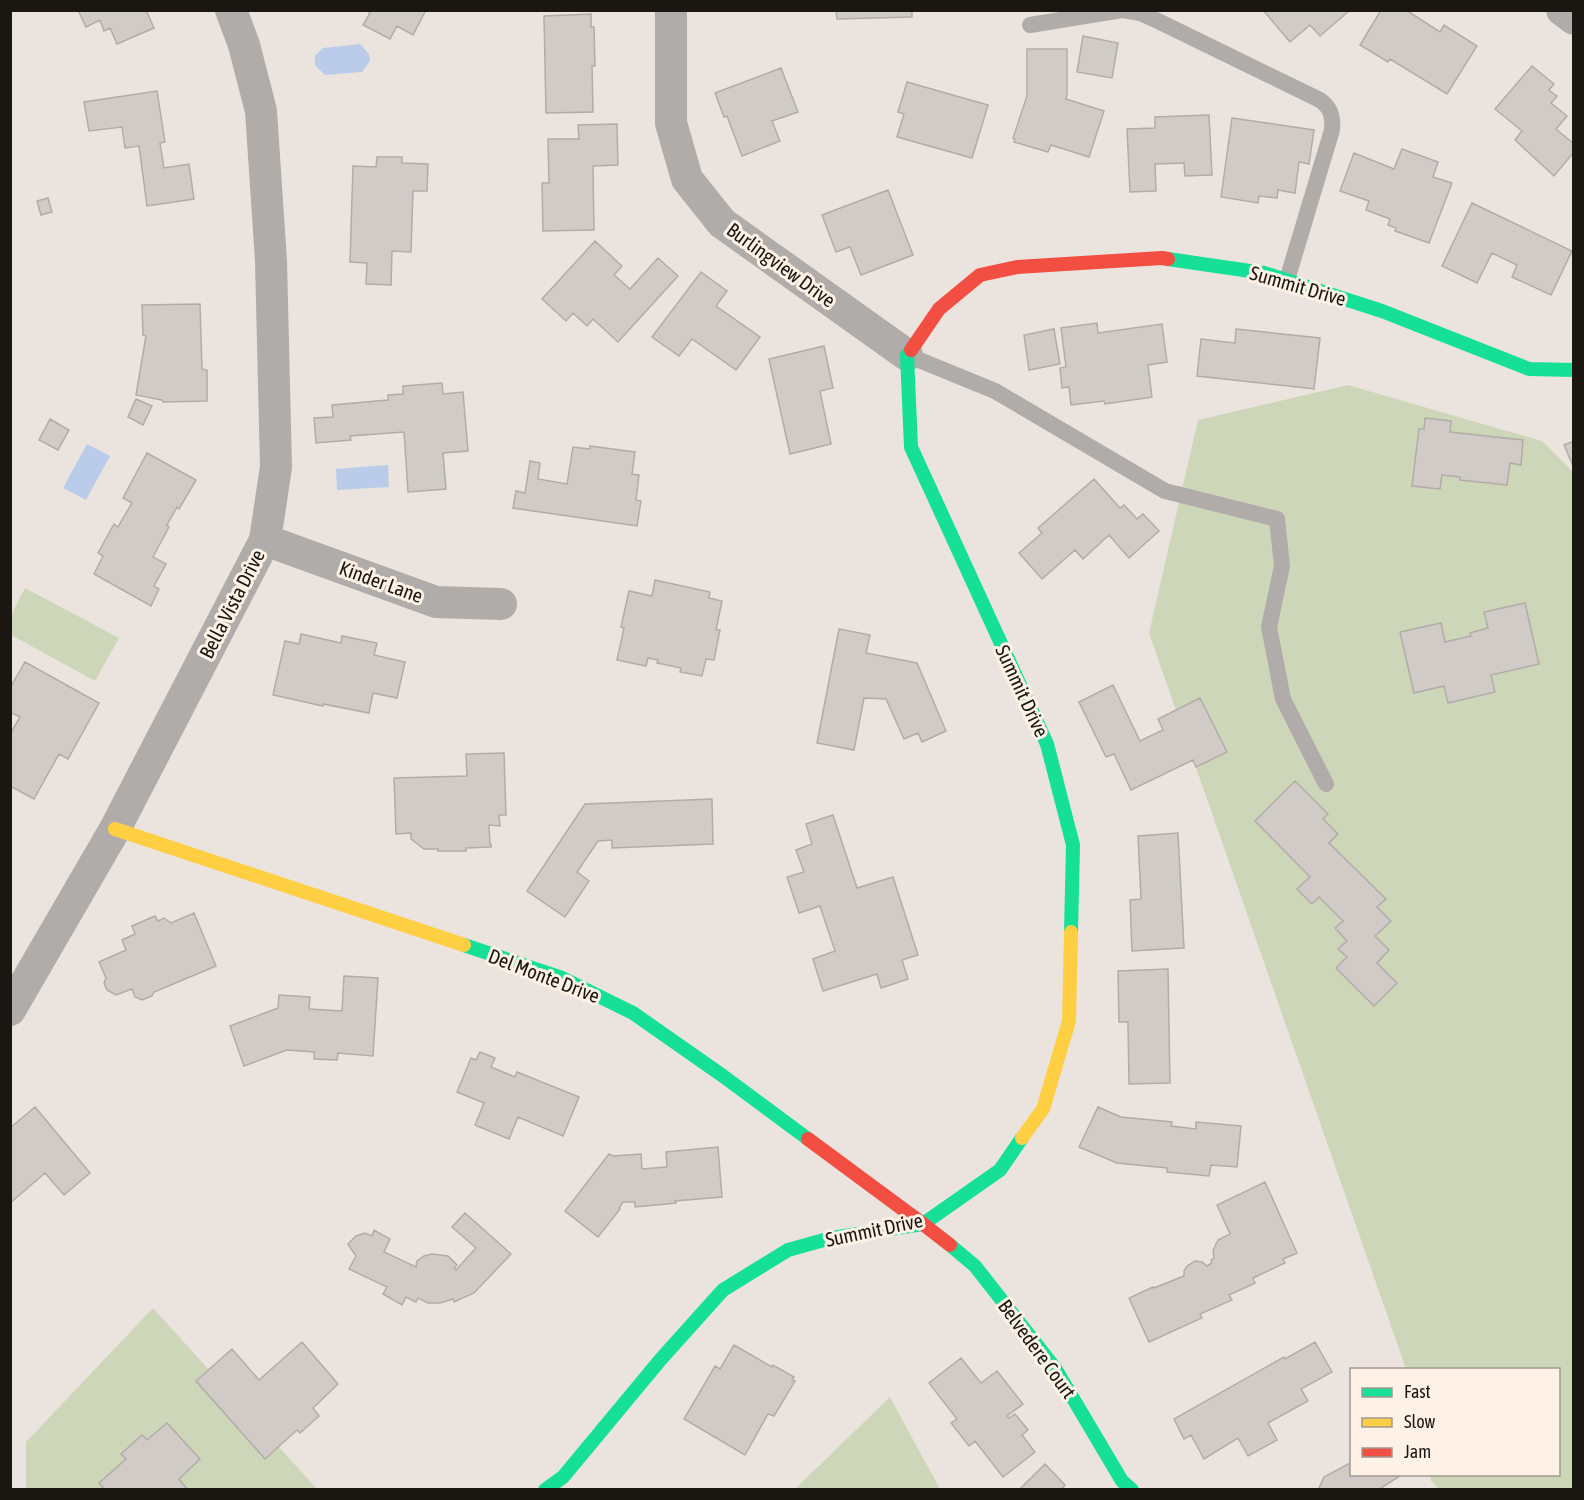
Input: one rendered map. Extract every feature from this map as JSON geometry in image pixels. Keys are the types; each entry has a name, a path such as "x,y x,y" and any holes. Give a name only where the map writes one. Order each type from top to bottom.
{"street":[{"name":"Bella Vista Drive","path":"10,1010 115,829 265,540 276,467 270,251 261,111 244,45 231,10"},
{"name":"Burlingview Drive","path":"671,10 671,123 687,178 722,223 907,355"},
{"path":"1562,10 1574,19"},
{"name":"Summit Drive","path":"544,1490 563,1477 661,1359 723,1290 788,1250 831,1238 923,1224 1000,1170 1043,1109 1069,1021 1073,846 1047,744 910,447 907,355 939,309 980,275 1017,267 1162,258 1264,273 1382,311 1529,369 1574,370"},
{"name":"Kinder Lane","path":"265,540 436,602 501,604"},
{"name":"Del Monte Drive","path":"115,829 562,978 633,1013 723,1076 923,1224"},
{"name":"Belvedere Court","path":"923,1224 975,1266 1055,1368 1122,1481 1132,1490"}],"lane":[{"path":"1030,25 1123,10 1140,13 1320,100 1326,105 1331,111 1332,130 1287,280"},
{"path":"907,355 995,390 1165,491 1277,519 1281,566 1269,627 1283,699 1326,784"}],"green space":[{"path":"1348,385 1542,441 1573,472 1573,1489 1439,1489 1431,1481 1430,1476 1560,1476 1560,1368 1406,1368 1149,633 1198,420"},
{"path":"25,588 119,638 95,681 11,635 11,615"},
{"path":"153,1308 317,1489 26,1490 26,1442"},
{"path":"890,1397 940,1489 795,1489"}],"water":[{"path":"360,44 369,54 370,61 362,72 325,75 315,65 315,56 323,48"},
{"path":"87,444 110,456 86,500 63,488"},
{"path":"388,465 389,487 337,490 336,469"}],"building":[{"path":"78,10 146,10 154,28 117,44 110,28 104,31 100,20 86,27"},
{"path":"366,10 426,10 413,35 397,26 390,39 363,25 370,13"},
{"path":"836,10 912,10 912,17 837,19"},
{"path":"1263,10 1350,10 1320,36 1310,25 1290,42"},
{"path":"1381,10 1406,10 1440,32 1444,25 1477,46 1447,94 1390,59 1388,62 1360,45"},
{"path":"591,14 591,27 594,27 595,66 592,66 593,112 546,113 544,16"},
{"path":"1083,36 1118,43 1112,78 1077,72"},
{"path":"1027,49 1067,49 1066,99 1104,111 1089,157 1051,145 1048,152 1014,142 1013,138 1027,96"},
{"path":"1532,66 1554,84 1549,90 1557,96 1551,103 1567,116 1556,129 1574,144 1574,152 1554,176 1515,140 1522,131 1495,109"},
{"path":"781,68 798,112 772,121 780,141 742,156 727,116 724,117 715,93"},
{"path":"907,82 988,105 972,158 897,137 904,114 898,112"},
{"path":"157,91 165,142 160,143 164,168 189,164 194,199 147,206 139,146 125,148 122,127 89,131 84,102"},
{"path":"1209,115 1212,175 1185,176 1184,163 1155,164 1156,191 1130,192 1127,129 1155,128 1155,117"},
{"path":"1232,118 1314,130 1309,164 1299,162 1295,193 1278,190 1277,198 1259,196 1258,203 1221,197"},
{"path":"617,124 618,165 593,166 594,230 543,231 542,183 549,183 548,139 579,139 578,125"},
{"path":"1402,149 1438,162 1433,177 1452,183 1429,243 1395,231 1396,228 1388,225 1390,219 1366,210 1369,201 1340,191 1354,153 1394,169"},
{"path":"377,157 402,157 402,163 428,164 427,191 413,191 411,252 392,251 391,285 366,284 367,263 350,262 353,166 376,167"},
{"path":"888,190 913,255 861,275 850,247 836,252 822,215"},
{"path":"48,198 52,212 41,215 37,201"},
{"path":"1472,203 1572,251 1551,295 1512,277 1517,265 1492,253 1477,283 1442,266"},
{"path":"595,241 622,266 614,275 630,289 658,258 678,276 618,342 593,319 587,326 573,313 566,321 542,299"},
{"path":"701,272 727,291 716,306 760,337 736,370 692,339 679,356 652,337"},
{"path":"200,304 202,369 207,370 207,401 163,402 136,395 146,336 143,335 142,305"},
{"path":"1097,323 1098,333 1162,324 1167,362 1148,365 1152,397 1105,404 1104,401 1071,405 1069,387 1062,388 1060,368 1066,367 1061,328"},
{"path":"1054,329 1060,364 1029,370 1024,335"},
{"path":"1236,329 1320,338 1314,389 1197,376 1201,339 1235,343"},
{"path":"824,346 833,388 820,391 831,444 790,454 769,359"},
{"path":"442,383 443,394 463,392 468,451 443,453 446,489 408,492 404,432 350,436 351,440 316,443 314,418 333,417 332,405 388,400 388,395 403,394 403,386"},
{"path":"136,399 152,406 143,425 128,417"},
{"path":"1425,418 1451,421 1450,432 1523,440 1521,465 1510,463 1507,485 1460,480 1460,477 1442,475 1440,489 1412,486 1419,429 1424,429"},
{"path":"50,419 69,430 58,450 39,440"},
{"path":"1574,441 1574,468 1564,445"},
{"path":"590,446 635,452 632,474 639,475 636,500 641,501 637,526 513,508 516,491 525,493 530,461 540,463 538,479 567,484 573,447 590,449"},
{"path":"147,453 196,480 179,509 177,507 153,557 166,564 154,586 159,589 151,606 94,574 103,556 98,553 114,524 118,527 132,503 123,498"},
{"path":"1094,479 1120,508 1124,505 1137,519 1143,514 1159,531 1129,558 1109,535 1083,559 1075,550 1042,579 1019,553 1042,533 1038,528"},
{"path":"655,580 710,592 709,598 722,601 716,630 720,630 714,660 706,659 702,676 680,672 681,668 657,663 658,660 648,658 646,666 617,660 629,591 652,596"},
{"path":"1525,603 1539,664 1491,675 1495,692 1448,703 1444,686 1414,693 1400,632 1441,623 1445,642 1471,636 1470,633 1488,628 1484,612"},
{"path":"839,629 870,635 866,653 917,663 946,731 922,742 918,733 904,739 886,699 864,698 854,750 817,743"},
{"path":"301,634 341,643 342,636 377,643 374,655 405,662 397,698 373,693 369,713 273,695 285,641 299,644"},
{"path":"25,662 99,703 68,759 59,754 34,799 10,786 10,734 20,717 10,712 10,688"},
{"path":"1113,685 1140,741 1163,730 1158,719 1200,698 1227,752 1196,767 1193,760 1131,790 1114,754 1106,757 1079,702"},
{"path":"504,753 506,815 499,815 500,826 489,825 491,847 466,848 466,851 438,851 438,849 424,849 411,839 411,833 396,834 394,778 467,776 466,754"},
{"path":"1295,781 1328,814 1323,819 1338,834 1329,843 1386,899 1377,907 1391,921 1375,936 1389,950 1377,963 1397,983 1374,1006 1336,968 1347,957 1338,949 1347,941 1335,928 1343,921 1319,897 1312,904 1297,889 1310,877 1255,821"},
{"path":"712,799 713,844 612,848 612,840 598,841 577,872 589,881 565,917 527,891 585,804"},
{"path":"833,815 857,888 893,877 918,955 902,960 908,979 881,988 877,974 823,991 813,959 835,951 820,906 799,913 787,877 804,872 796,850 812,844 806,824"},
{"path":"1178,833 1184,948 1132,951 1130,900 1141,899 1138,836"},
{"path":"194,913 216,966 154,992 152,996 142,1000 135,997 132,989 116,995 107,990 104,983 106,978 99,962 126,950 122,940 135,934 132,926 155,916 158,921 164,918 171,923"},
{"path":"1168,969 1170,1083 1129,1084 1128,1022 1119,1022 1118,971"},
{"path":"344,976 378,978 373,1056 338,1053 337,1060 314,1059 314,1052 287,1050 244,1066 230,1026 278,1008 279,995 310,997 309,1009 342,1011"},
{"path":"480,1052 495,1058 491,1067 515,1077 517,1072 579,1097 563,1136 518,1117 509,1139 475,1125 484,1103 457,1092 471,1058 476,1060"},
{"path":"35,1107 90,1173 64,1195 45,1173 10,1203 10,1128"},
{"path":"1098,1107 1121,1117 1172,1122 1171,1126 1196,1129 1196,1122 1241,1126 1237,1167 1211,1165 1209,1176 1167,1172 1167,1168 1117,1163 1079,1147"},
{"path":"718,1147 722,1197 635,1207 635,1202 623,1202 598,1237 565,1211 609,1154 613,1156 641,1154 642,1169 667,1167 666,1152"},
{"path":"1265,1182 1297,1253 1283,1259 1285,1263 1253,1278 1255,1283 1229,1295 1232,1300 1200,1314 1202,1318 1149,1342 1129,1298 1184,1276 1187,1266 1195,1261 1207,1266 1212,1263 1213,1251 1218,1240 1230,1234 1217,1205"},
{"path":"465,1213 511,1254 474,1293 454,1302 453,1299 440,1303 428,1303 418,1298 416,1302 406,1297 402,1305 383,1294 387,1287 349,1269 356,1256 348,1244 356,1236 365,1233 372,1236 374,1230 390,1239 384,1252 416,1267 417,1261 424,1256 432,1254 448,1256 457,1265 454,1268 456,1270 476,1248 452,1227"},
{"path":"302,1342 338,1384 313,1408 319,1416 300,1433 297,1430 265,1459 196,1381 232,1349 259,1380"},
{"path":"1315,1342 1332,1372 1301,1389 1308,1401 1268,1423 1277,1440 1248,1456 1238,1438 1204,1459 1191,1435 1184,1439 1174,1419"},
{"path":"734,1345 794,1377 792,1380 795,1381 774,1416 768,1414 745,1455 684,1419 715,1366 720,1369"},
{"path":"961,1358 981,1383 997,1371 1023,1404 1007,1416 1009,1418 1015,1414 1028,1430 1022,1435 1035,1452 1003,1477 975,1441 969,1446 951,1423 957,1419 929,1383"},
{"path":"167,1423 200,1459 179,1479 188,1490 105,1490 99,1483 126,1459 121,1454 142,1435 147,1440"},
{"path":"1350,1463 1350,1476 1400,1476 1378,1490 1318,1490 1324,1477"},
{"path":"1045,1464 1065,1485 1061,1490 1019,1490"}],"traffic: fast":[{"path":"1168,259 1264,273 1382,311 1529,369 1574,370"},
{"path":"911,350 907,355 911,447 1047,744 1073,845 1071,932"},
{"path":"464,945 562,978 633,1013 808,1139"},
{"path":"545,1490 563,1477 661,1359 723,1290 788,1250 831,1238 923,1224 1000,1170 1022,1138"},
{"path":"950,1245 975,1266 1055,1368 1122,1481 1132,1490"}],"traffic: slow":[{"path":"115,829 464,945"},
{"path":"1022,1138 1043,1109 1069,1021 1071,932"}],"traffic: jam":[{"path":"911,350 939,309 980,275 1017,267 1168,259"},
{"path":"808,1139 950,1245"}]}
